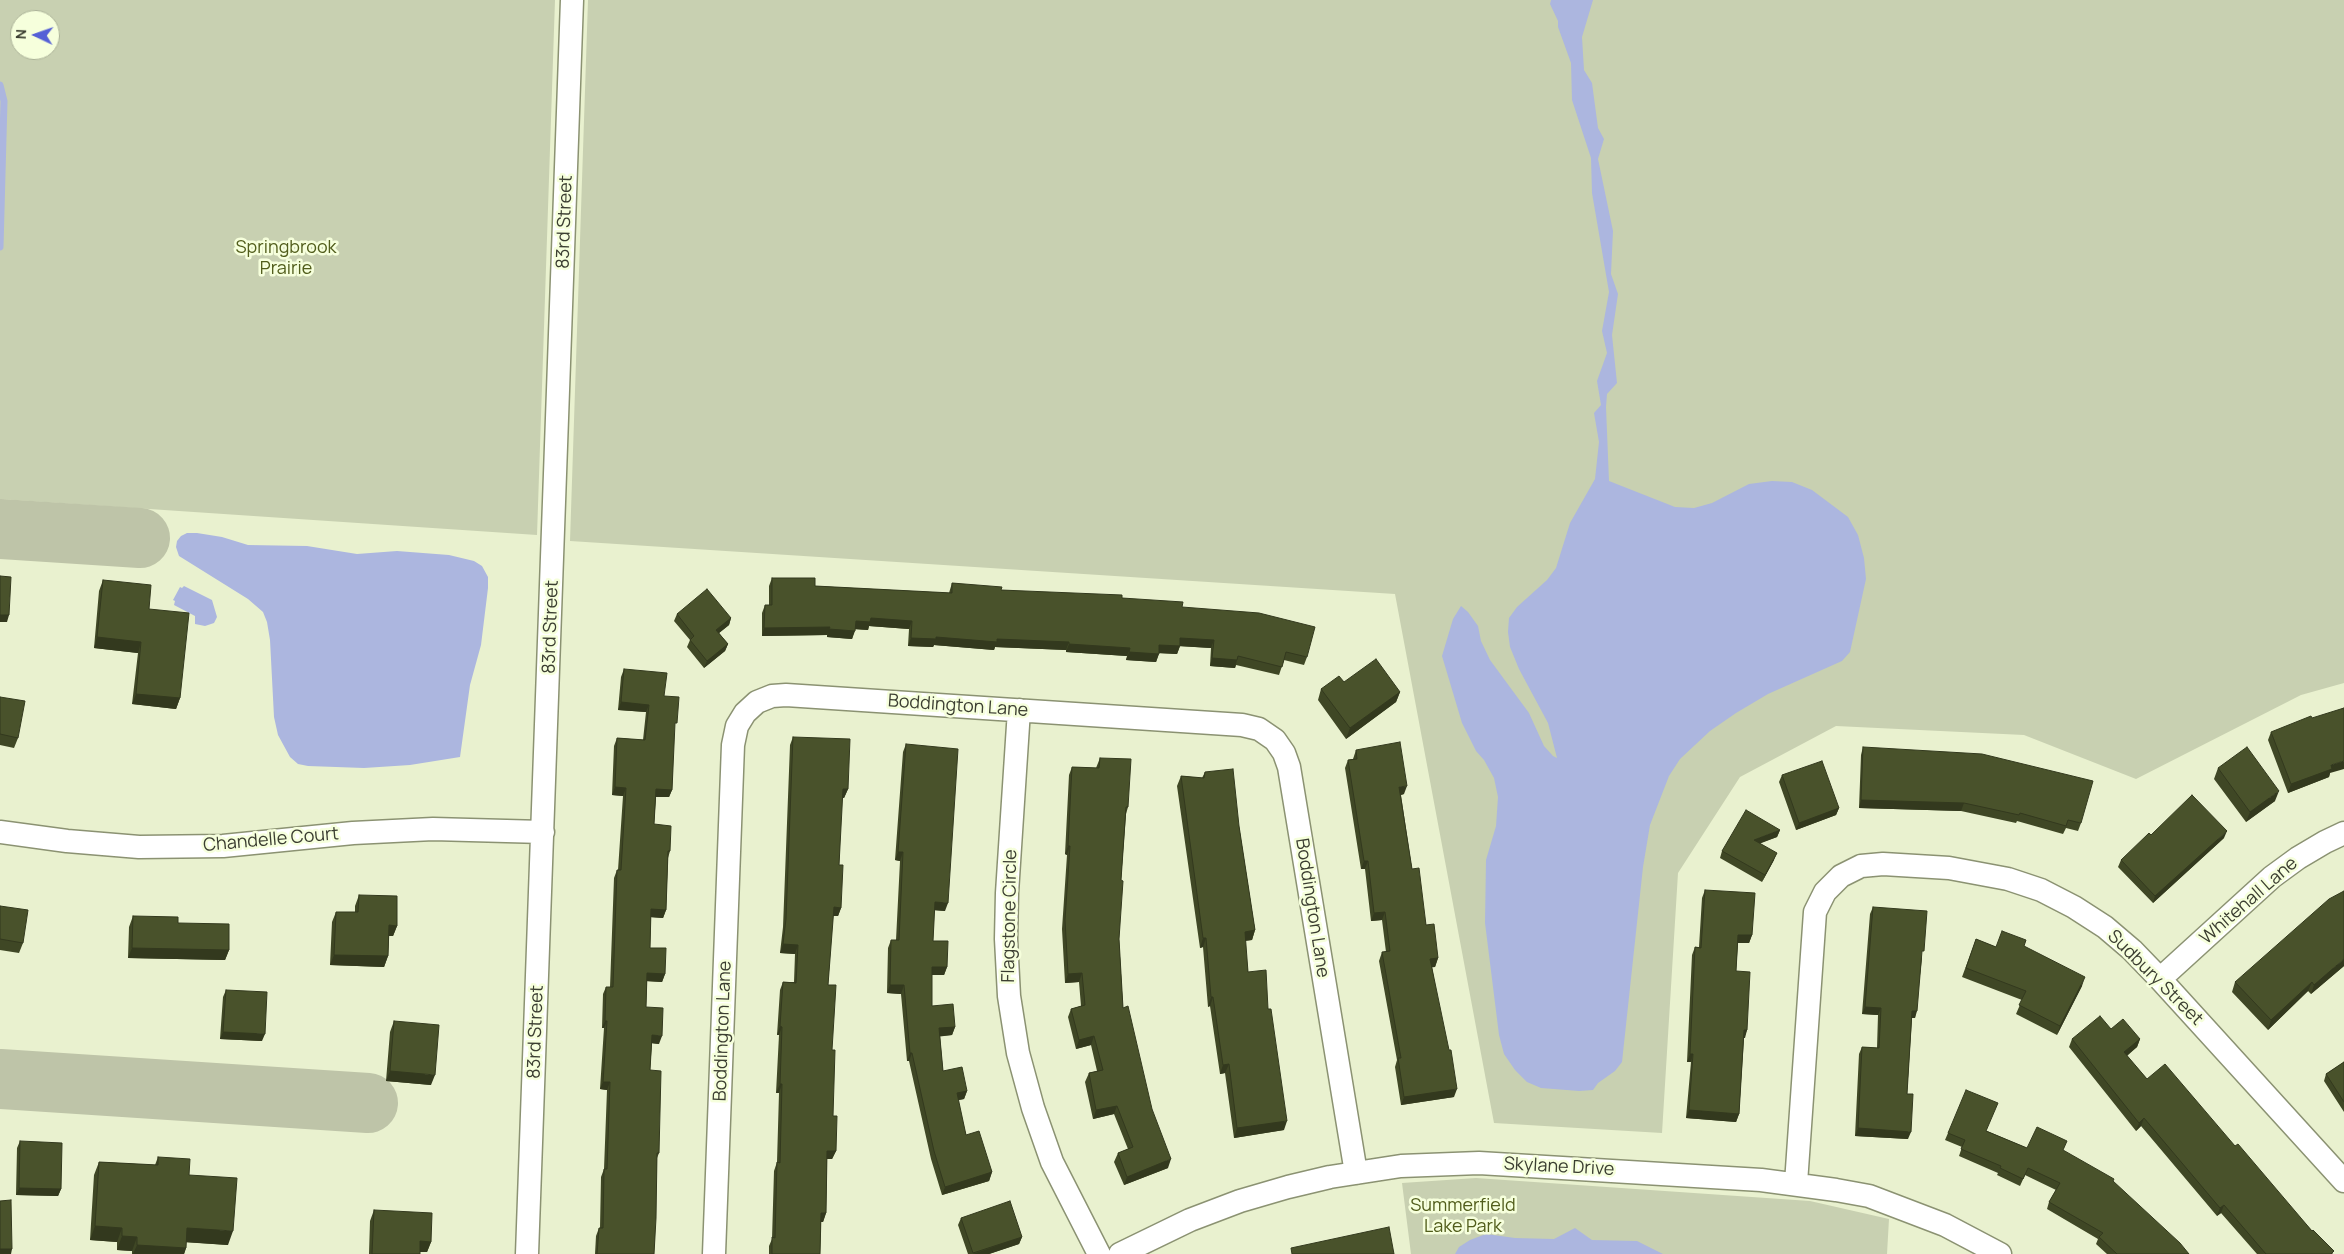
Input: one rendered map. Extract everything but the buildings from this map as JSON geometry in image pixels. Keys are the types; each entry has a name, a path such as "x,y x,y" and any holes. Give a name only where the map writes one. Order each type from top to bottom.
{"street":[{"name":"83rd Street","path":"528,1254 572,0"},
{"name":"Boddington Lane","path":"714,1254 733,745 737,726 745,713 757,702 772,696 786,695 1242,725 1259,729 1275,740 1284,753 1288,767 1356,1173"},
{"name":"Flagstone Circle","path":"1019,710 1007,894 1006,938 1011,1005 1018,1053 1033,1108 1052,1162 1099,1254"},
{"name":"Chandelle Court","path":"0,832 67,842 139,847 223,846 353,833 433,829 543,832"},
{"name":"Whitehall Lane","path":"2160,979 2272,877 2304,854 2344,834"},
{"name":"Sudbury Street","path":"1796,1183 1815,912 1825,892 1841,876 1861,866 1883,864 1949,868 2008,879 2041,890 2105,927 2132,950 2160,979 2344,1180"},
{"name":"Skylane Drive","path":"1120,1254 1190,1220 1240,1201 1288,1186 1401,1166 1507,1164 1796,1183 1869,1196 1945,1225 2000,1254"}],"green space":[{"name":"Springbrook Prairie","path":"0,0 555,0 537,535 0,499"},
{"path":"588,0 2344,0 2344,683 2301,695 2136,779 2024,735 1836,726 1740,777 1678,873 1662,1133 1494,1123 1395,594 570,541"},
{"name":"Summerfield Lake Park","path":"1476,1178 1810,1201 1889,1219 1887,1254 1411,1254 1402,1183"}],"water":[{"path":"1551,0 1593,0 1582,37 1584,70 1592,83 1598,128 1604,139 1598,159 1613,231 1611,274 1618,294 1612,335 1617,383 1607,394 1606,407 1609,481 1675,507 1694,508 1712,503 1749,484 1772,481 1792,482 1812,490 1848,517 1858,535 1864,558 1866,579 1850,652 1842,661 1768,694 1736,713 1710,731 1680,759 1669,776 1650,825 1643,867 1622,1062 1615,1071 1598,1083 1593,1090 1579,1091 1541,1088 1527,1082 1515,1070 1504,1054 1499,1035 1485,923 1486,860 1496,826 1498,797 1494,778 1484,760 1476,751 1462,723 1442,656 1453,619 1461,606 1478,626 1481,641 1490,660 1529,713 1544,746 1557,758 1548,723 1519,669 1510,647 1509,618 1517,607 1547,580 1556,568 1570,523 1595,479 1599,442 1594,413 1601,405 1597,381 1607,353 1602,331 1609,292 1592,193 1591,158 1572,100 1571,63 1558,27 1558,21 1550,4"},
{"path":"187,533 222,537 248,545 307,546 357,554 397,551 449,555 474,561 482,566 488,577 488,588 481,645 470,685 460,757 410,765 364,768 298,764 290,757 278,735 274,717 270,640 263,612 248,599 179,556 176,547 177,541"},
{"path":"184,586 212,600 217,617 214,623 205,626 195,624 195,616 174,605 175,601 173,600 180,587"},
{"path":"1575,1228 1592,1240 1637,1241 1663,1254 1455,1254 1459,1247 1470,1240 1486,1234 1515,1238 1554,1239"}],"waterway":[{"path":"0,85 4,101 0,247"}],"taxiway":[{"path":"0,529 140,538"},
{"path":"0,1079 368,1103"}]}
